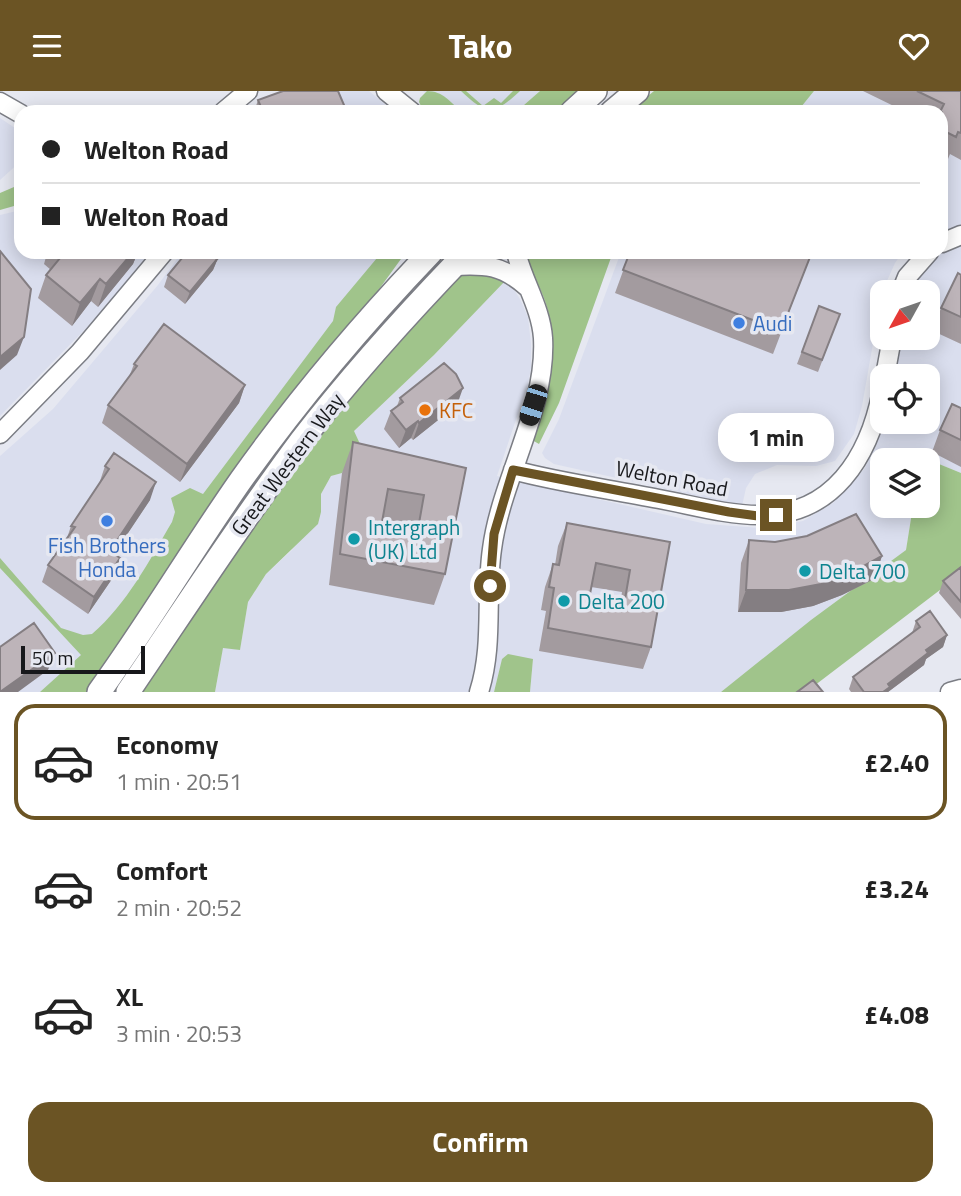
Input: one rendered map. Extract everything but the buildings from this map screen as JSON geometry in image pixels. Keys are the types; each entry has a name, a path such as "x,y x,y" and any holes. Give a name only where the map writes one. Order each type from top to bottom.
{"main road":[{"path":"580,105 595,91"},
{"path":"621,105 638,91"},
{"name":"Great Western Way","path":"99,692 242,479 327,370 424,259"},
{"name":"Great Western Way","path":"128,692 214,563 303,439 374,353 460,259"}],"street":[{"path":"231,105 248,91"},
{"path":"386,91 403,105"},
{"path":"0,434 80,352 158,259"},
{"path":"392,294 413,259"},
{"path":"460,259 498,268 527,287"},
{"path":"479,692 488,652 491,550 535,398 542,353 541,325 518,259"},
{"path":"906,280 923,259"},
{"name":"Welton Road","path":"513,470 758,516 795,512 822,497 849,472 870,434"},
{"path":"950,692 961,689"}],"shaded area":[{"path":"281,91 369,91 386,105 256,105"},
{"path":"423,91 540,91 524,105 439,105"},
{"path":"814,91 961,91 961,473 940,464 940,448 873,448 878,434 940,434 940,364 896,364 898,350 940,350 940,280 915,280 925,264 932,259 948,259 948,105 803,105"},
{"path":"0,118 14,127 14,167 0,180"},
{"path":"14,212 14,259 144,259 101,313 0,416 0,215"},
{"path":"177,259 401,259 87,692 0,692 0,456 53,409"},
{"path":"618,259 898,259 887,280 870,280 872,350 862,406 854,434 835,461 816,466 777,465 755,474 746,488 742,506 554,464 542,453 559,419"},
{"path":"507,279 528,317 531,368 497,476 706,524 761,528 803,521 833,503 865,468 870,455 870,518 911,518 906,550 721,692 530,692 533,659 502,660 494,692 215,692 223,647 240,650 248,602 266,574 292,550 321,512 321,494 331,476 342,473 360,444 353,432 434,355"}],"green space":[{"path":"427,91 433,91 454,105 420,105 420,98"},
{"path":"461,91 466,91 482,105 478,105"},
{"path":"513,91 520,91 503,105 484,105 494,98 501,103"},
{"path":"540,91 582,91 566,105 524,105"},
{"path":"654,91 814,91 803,105 637,105"},
{"path":"14,187 14,206 0,210 0,193"},
{"path":"376,259 401,259 87,692 40,692 81,655 0,568 0,558 61,628 83,635 92,634 127,596 146,567 172,522 175,512 171,498 190,488 203,494 333,321 336,307"},
{"path":"525,259 610,259 559,403 539,444 532,440 549,371 552,336 545,301"},
{"path":"470,271 507,279 434,355 354,431 360,444 342,473 331,476 321,494 318,524 266,574 248,602 240,650 223,648 215,692 138,692 297,463 351,394 460,274"},
{"path":"940,464 961,473 961,574 806,692 721,692 811,620 906,550 911,518 940,518"},
{"path":"508,654 533,659 530,692 494,692 502,659"}],"place":[{"name":"Audi","path":"739,323"},
{"name":"KFC","path":"425,410"},
{"name":"Fish Brothers Honda","path":"107,521"},
{"name":"Intergraph (UK) Ltd","path":"354,539"},
{"name":"Delta 700","path":"805,571"},
{"name":"Delta 200","path":"564,601"}],"route":[{"path":"490,586 494,534 513,470 729,512 758,516 776,515"}]}
